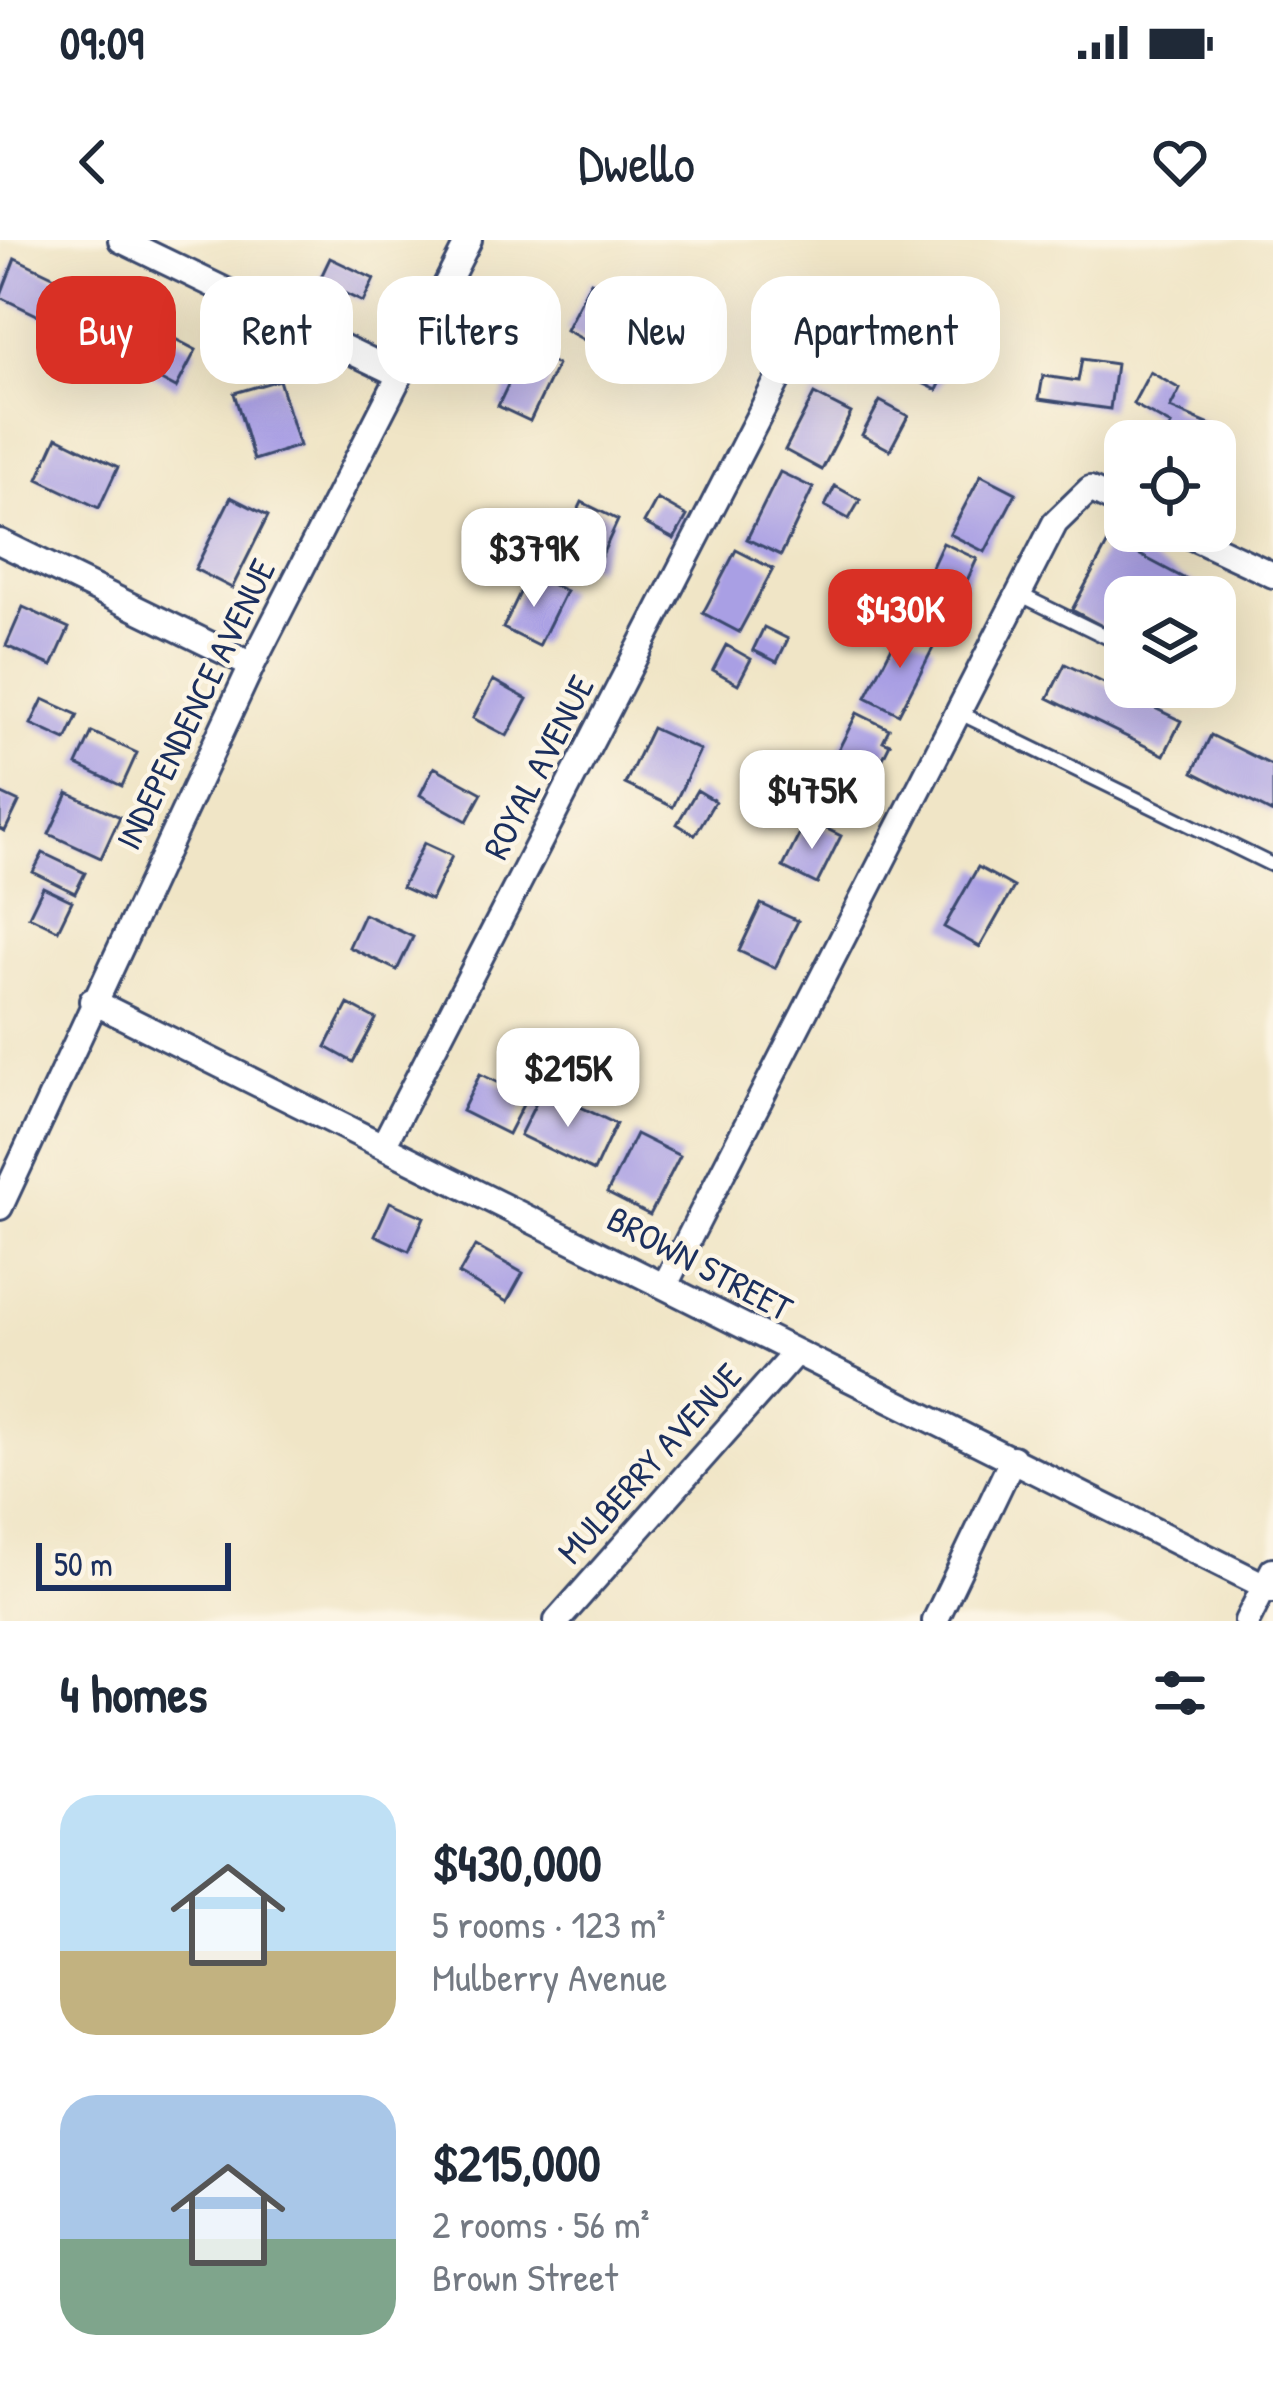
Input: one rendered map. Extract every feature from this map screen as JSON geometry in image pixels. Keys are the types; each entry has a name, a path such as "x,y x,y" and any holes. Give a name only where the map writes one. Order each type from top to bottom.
{"street":[{"path":"122,240 377,364"},
{"name":"INDEPENDENCE AVENUE","path":"451,276 469,240"},
{"name":"INDEPENDENCE AVENUE","path":"0,1207 252,665 395,384"},
{"name":"ROYAL AVENUE","path":"384,1144 775,384"},
{"path":"666,1283 1055,523 1090,489 1104,496"},
{"path":"0,542 252,665"},
{"path":"1224,552 1273,575"},
{"name":"BROWN STREET","path":"92,1001 666,1283 795,1353 1270,1582"},
{"name":"MULBERRY AVENUE","path":"557,1621 795,1353"},
{"path":"935,1621 1013,1458"},
{"path":"1247,1621 1270,1582"}],"lane":[{"path":"1019,594 1104,636"},
{"path":"958,712 1270,864"}],"building":[{"path":"15,258 53,276 36,276 36,314 0,297"},
{"path":"330,258 374,279 363,302 353,297 353,276 321,276"},
{"path":"585,293 585,340 566,330"},
{"path":"176,340 196,350 176,388 169,384 176,384"},
{"path":"1082,359 1116,364 1110,409 1039,399 1043,376 1078,381"},
{"path":"1150,372 1180,389 1170,408 1198,420 1162,420 1133,404"},
{"path":"280,384 299,446 254,460 234,393"},
{"path":"508,384 548,384 530,421 498,406"},
{"path":"814,394 851,413 822,470 785,450"},
{"path":"880,401 908,416 890,450 862,435"},
{"path":"57,437 118,467 99,508 38,479"},
{"path":"780,472 813,488 781,555 747,539"},
{"path":"981,475 1016,493 985,552 950,534"},
{"path":"835,486 860,500 849,519 825,506"},
{"path":"231,497 268,516 232,588 195,569"},
{"path":"657,499 687,516 674,539 644,523"},
{"path":"582,502 618,520 596,568 559,551"},
{"path":"943,543 977,559 950,617 945,615 939,628 910,614"},
{"path":"736,550 773,569 739,632 703,613"},
{"path":"1104,550 1134,552 1180,576 1104,576 1104,627 1072,610"},
{"path":"529,574 566,591 539,646 503,628"},
{"path":"23,607 69,628 52,666 6,646"},
{"path":"764,627 788,639 777,662 753,650"},
{"path":"901,629 934,646 899,714 866,697"},
{"path":"726,645 751,659 738,684 713,670"},
{"path":"1065,664 1104,683 1104,708 1155,708 1181,721 1164,755 1048,698"},
{"path":"493,680 527,699 507,736 473,718"},
{"path":"43,699 78,715 66,740 31,724"},
{"path":"857,713 889,729 883,741 890,744 867,791 860,788 853,800 821,784"},
{"path":"652,728 700,750 673,807 625,784"},
{"path":"92,732 137,753 122,786 77,765"},
{"path":"1211,735 1273,766 1273,813 1193,772"},
{"path":"434,767 482,793 467,821 420,795"},
{"path":"697,790 715,801 695,835 677,824"},
{"path":"0,793 19,802 5,831 0,829"},
{"path":"68,793 120,817 101,858 49,834"},
{"path":"807,819 841,836 817,884 783,867"},
{"path":"424,843 452,856 431,900 402,887"},
{"path":"43,853 85,873 75,893 33,872"},
{"path":"978,867 1014,887 980,947 944,927"},
{"path":"43,887 72,901 58,930 29,916"},
{"path":"761,904 798,921 775,968 739,951"},
{"path":"364,914 413,937 397,970 349,947"},
{"path":"348,1004 376,1019 353,1062 326,1047"},
{"path":"480,1074 527,1097 508,1134 462,1111"},
{"path":"543,1089 616,1124 594,1171 520,1135"},
{"path":"636,1134 680,1156 650,1215 607,1193"},
{"path":"390,1202 424,1217 409,1251 375,1235"},
{"path":"475,1246 523,1273 507,1302 459,1274"}]}
